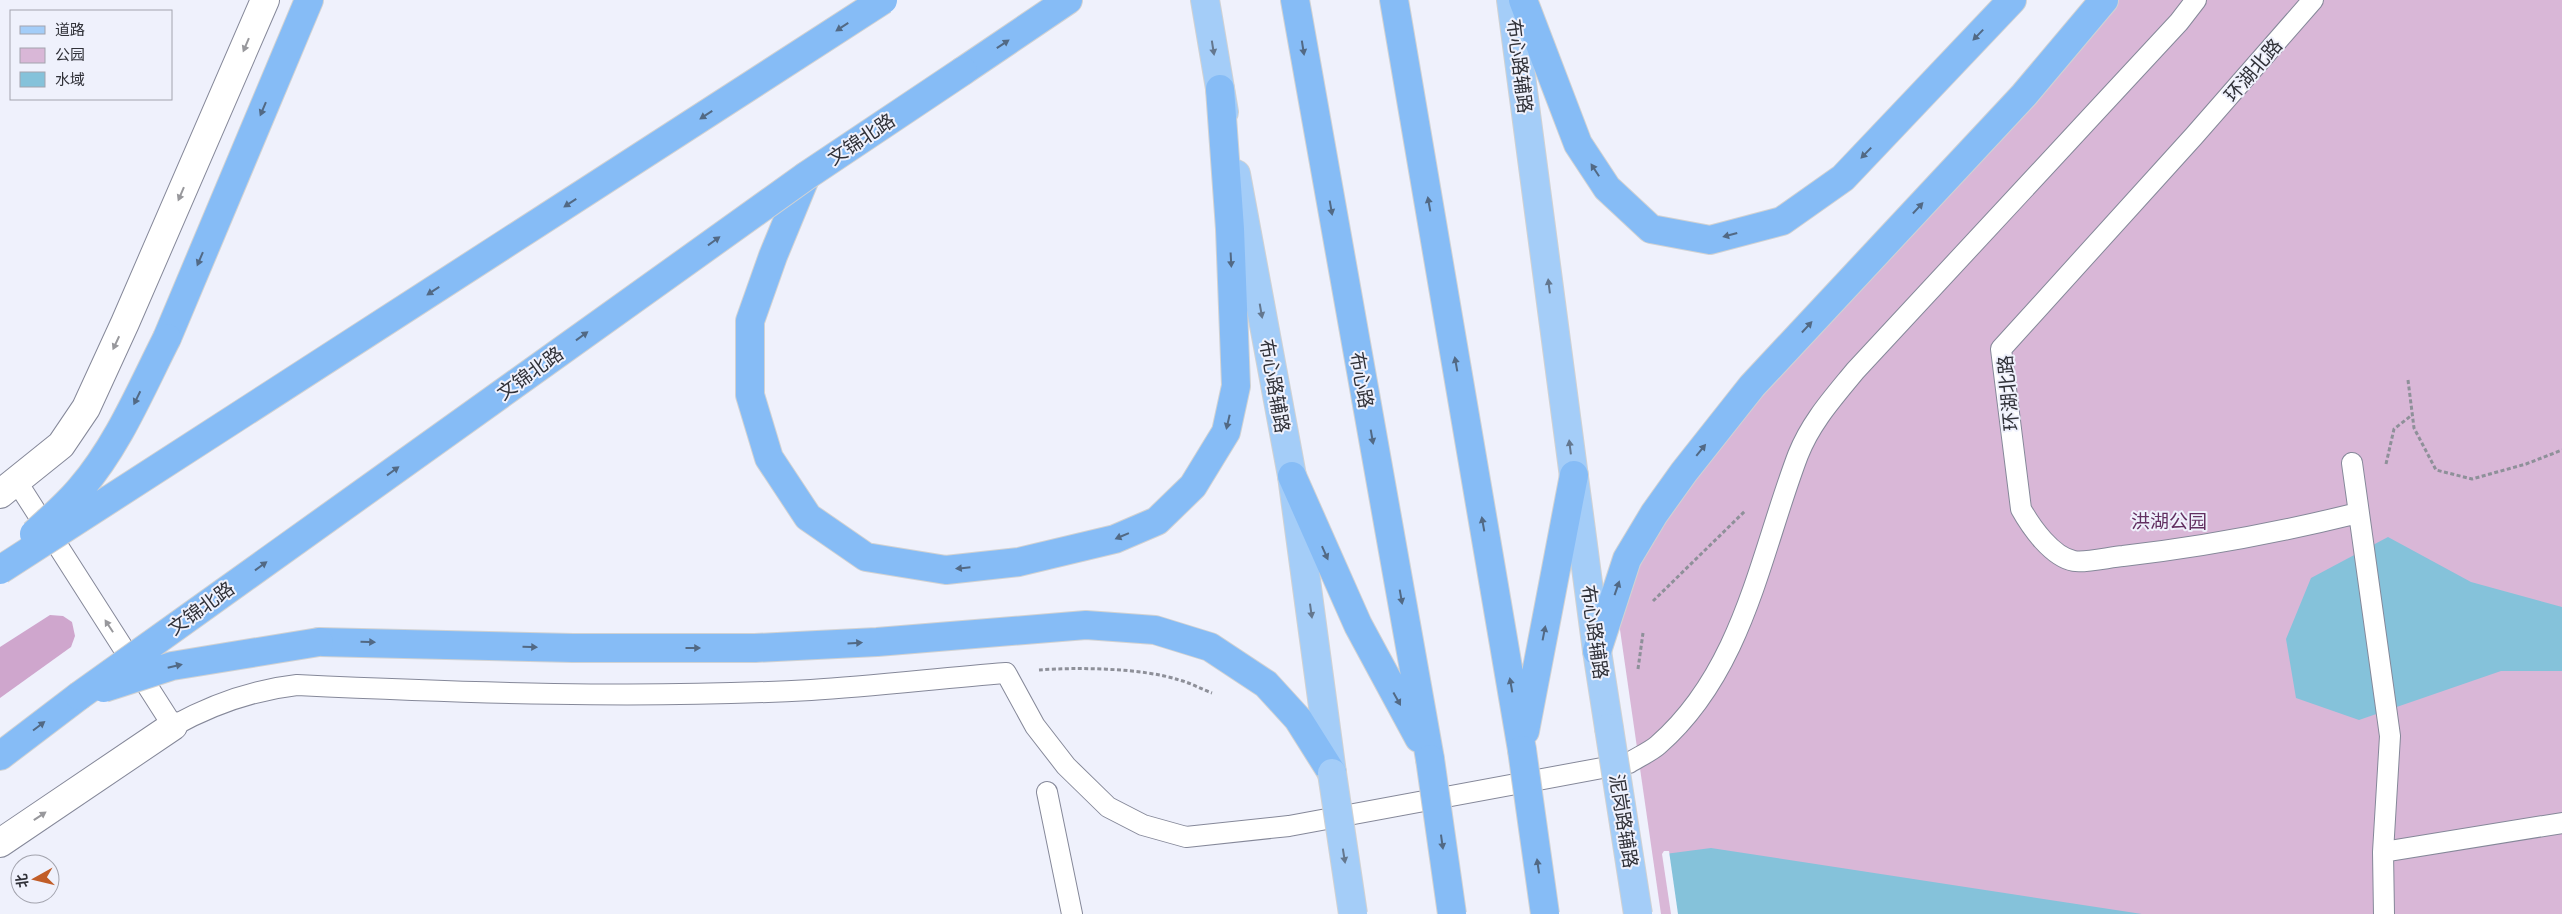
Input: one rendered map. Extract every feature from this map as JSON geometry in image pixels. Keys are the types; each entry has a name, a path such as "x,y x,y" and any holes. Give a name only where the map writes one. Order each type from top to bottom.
{"highway":[{"path":"0,568 81,488 128,415 166,338 310,0"},
{"path":"0,568 883,0"},
{"name":"文锦北路","path":"0,756 79,696 806,176 1068,0"},
{"name":"布心路","path":"1295,0 1430,759 1452,914"},
{"path":"1394,0 1522,750 1545,914"},
{"path":"1523,0 1578,144 1607,188 1651,229 1710,240 1782,221 1843,178 2012,0"},
{"path":"1597,651 1627,559 1654,514 1684,472 1752,386 2024,95 2104,0"},
{"path":"806,176 773,256 750,321 750,394 769,458 808,517 866,556 946,570 1019,562 1114,539 1157,521 1193,486 1226,432 1236,386 1230,229 1220,89"},
{"path":"1292,476 1358,625 1430,759"},
{"path":"1522,750 1574,476"},
{"path":"79,696 172,666 319,642 573,648 755,648 878,642 1086,625 1154,630 1210,647 1266,684 1298,719 1332,773"}],"main road":[{"name":"布心路辅路","path":"1205,0 1292,476 1332,773"},
{"name":"布心路辅路","path":"1511,0 1597,651 1609,728"},
{"name":"泥岗路辅路","path":"1609,728 1638,914"},
{"path":"1332,773 1353,914"}],"street":[{"path":"9,488 61,445 86,408 126,323 265,0"},
{"path":"0,843 173,726"}],"lane":[{"path":"9,488 173,726 202,710 234,697 274,687 297,685 502,695 675,694 811,690 1006,673 1036,726 1066,766 1108,807 1143,825 1186,837 1290,826 1629,763 1657,746 1693,708 1715,676 1736,636 1807,432 1821,411 1855,370 2179,22 2196,0"},
{"name":"环湖北路","path":"2313,0 2194,136 2001,349 2021,509 2028,523 2047,545 2073,561 2159,552 2304,526 2358,513"},
{"path":"2352,462 2390,736 2383,852 2384,914"},
{"path":"1047,792 1072,914"},
{"path":"2383,852 2562,823"}],"path":[{"path":"2408,380 2414,428 2436,470 2472,479 2526,464 2562,450"},
{"path":"2386,472 2394,429 2412,415"},
{"path":"1650,610 1653,601 1671,581 1746,510"},
{"path":"1638,674 1638,656 1644,627"},
{"path":"1006,673 1073,670 1148,674 1179,680 1217,696"}],"green space":[{"name":"洪湖公园","path":"2113,0 2562,0 2562,914 1661,914 1616,602 1659,497"}],"shaded area":[{"path":"50,615 63,616 72,622 75,636 71,647 0,698 0,647"}],"water":[{"path":"2388,537 2471,582 2562,607 2562,671 2501,671 2359,720 2296,698 2286,639 2311,578"},
{"path":"1711,848 2142,914 1674,914 1665,854"}],"pier":[{"path":"1664,851 1669,851 1678,914 1671,914 1662,854"}]}
